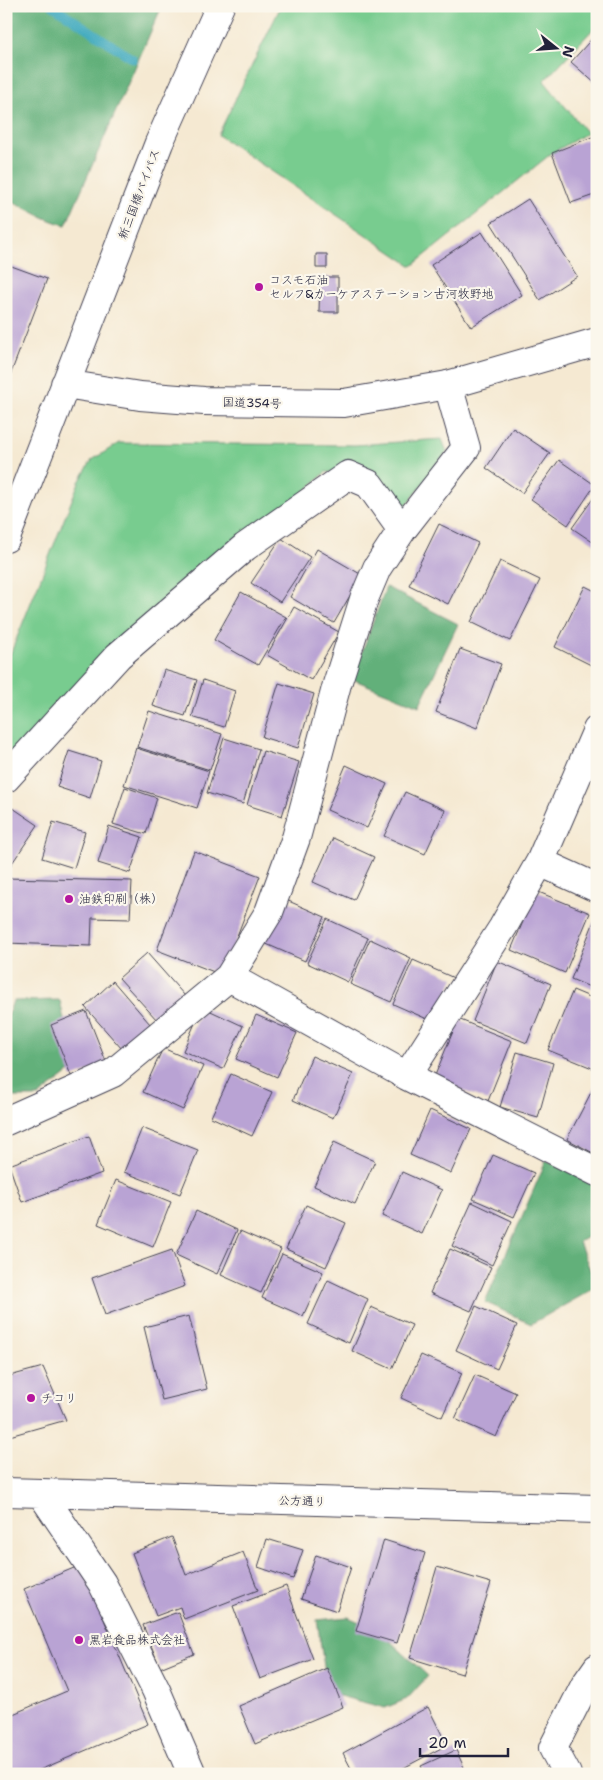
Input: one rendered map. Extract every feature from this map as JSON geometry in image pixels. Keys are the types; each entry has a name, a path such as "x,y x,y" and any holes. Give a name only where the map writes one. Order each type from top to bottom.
{"main road":[{"name":"新三国橋バイパス","path":"65,384 159,143 220,6"},
{"name":"国道354号","path":"65,384 140,396 204,401 293,404 344,403 448,385 597,342"},
{"path":"6,538 65,384"},
{"path":"6,1121 114,1073 229,977 269,912 296,838 337,684 364,599 377,568 402,530 466,448 448,385"},
{"path":"6,778 118,656 245,548 348,475 369,484 402,530"},
{"path":"407,1076 503,927 540,862 597,730"},
{"path":"540,862 597,888"},
{"path":"229,977 407,1076 597,1172"},
{"name":"公方通り","path":"6,1492 597,1509"},
{"path":"41,1493 102,1583 156,1690 192,1774"},
{"path":"567,1774 553,1748 585,1685 597,1668"}],"green space":[{"path":"6,6 162,6 66,225 6,199"},
{"path":"281,6 597,6 597,25 544,81 587,133 552,153 412,266 218,135"},
{"path":"442,439 447,452 404,509 377,476 326,472 6,769 6,665 79,482 92,460 119,443 355,445"},
{"path":"386,587 458,624 419,706 352,679"},
{"path":"60,1000 74,1069 38,1097 6,1097 6,1021 13,1001"},
{"path":"546,1161 597,1183 597,1231 579,1242 597,1287 531,1324 485,1302"},
{"path":"348,1617 378,1630 428,1676 407,1699 385,1708 328,1693 317,1620"}],"building":[{"path":"597,33 597,85 571,62"},
{"path":"597,135 597,194 571,203 552,153"},
{"path":"528,199 577,276 540,300 491,223"},
{"path":"482,232 522,295 471,327 431,265"},
{"path":"316,254 327,254 327,268 316,268"},
{"path":"6,264 47,279 6,386"},
{"path":"320,277 338,277 338,312 319,312"},
{"path":"513,428 550,453 522,493 486,468"},
{"path":"559,460 595,485 568,525 531,499"},
{"path":"597,493 597,545 572,528"},
{"path":"439,524 478,543 448,604 409,585"},
{"path":"281,538 310,557 280,602 251,583"},
{"path":"317,549 362,575 334,623 290,597"},
{"path":"500,561 540,580 510,641 471,622"},
{"path":"585,586 597,592 595,667 555,647"},
{"path":"241,592 286,617 258,665 214,640"},
{"path":"294,607 339,632 311,680 267,655"},
{"path":"460,649 501,664 477,728 436,712"},
{"path":"164,670 197,680 185,716 153,706"},
{"path":"203,680 235,691 224,727 192,717"},
{"path":"279,683 314,694 298,748 262,737"},
{"path":"149,711 222,734 210,770 137,747"},
{"path":"224,738 259,749 243,804 207,793"},
{"path":"136,748 209,771 197,808 124,785"},
{"path":"69,751 101,761 90,798 57,787"},
{"path":"263,751 299,762 282,816 247,805"},
{"path":"346,765 387,784 367,828 327,810"},
{"path":"125,787 157,798 146,834 113,824"},
{"path":"405,792 445,810 425,854 384,836"},
{"path":"13,808 38,825 6,872 6,817"},
{"path":"53,822 85,832 74,868 42,858"},
{"path":"109,826 142,837 130,873 98,863"},
{"path":"333,838 374,857 354,900 313,882"},
{"path":"194,851 260,876 222,975 157,950"},
{"name":"油鉄印刷（株）","path":"6,878 132,881 130,919 92,918 91,946 6,943"},
{"path":"536,891 590,913 565,973 511,950"},
{"path":"284,899 325,917 305,961 264,943"},
{"path":"327,919 368,938 348,982 307,963"},
{"path":"595,919 597,920 597,990 571,979"},
{"path":"370,939 411,958 391,1002 350,984"},
{"path":"147,953 185,996 157,1020 119,978"},
{"path":"413,960 454,978 434,1022 393,1004"},
{"path":"497,961 551,984 527,1043 473,1021"},
{"path":"113,981 150,1024 122,1049 85,1007"},
{"path":"573,990 597,1000 597,1070 548,1050"},
{"path":"202,1007 243,1026 223,1069 183,1051"},
{"path":"86,1011 107,1064 72,1078 51,1025"},
{"path":"256,1015 297,1033 277,1077 236,1059"},
{"path":"458,1019 512,1041 488,1101 434,1078"},
{"path":"163,1048 203,1066 183,1110 143,1092"},
{"path":"517,1052 553,1063 538,1118 500,1107"},
{"path":"312,1056 353,1074 333,1118 293,1100"},
{"path":"231,1074 272,1092 252,1136 211,1117"},
{"path":"597,1081 597,1155 567,1139"},
{"path":"430,1110 471,1129 451,1173 410,1155"},
{"path":"142,1128 198,1150 180,1194 124,1172"},
{"path":"89,1136 102,1173 22,1202 9,1165"},
{"path":"334,1142 375,1161 355,1204 314,1186"},
{"path":"493,1155 534,1173 514,1217 473,1199"},
{"path":"402,1172 442,1190 422,1234 382,1216"},
{"path":"116,1180 171,1202 153,1247 98,1224"},
{"path":"472,1202 512,1221 492,1265 452,1246"},
{"path":"306,1205 346,1223 326,1267 286,1249"},
{"path":"196,1211 237,1230 217,1274 176,1255"},
{"path":"240,1231 281,1249 261,1293 221,1275"},
{"path":"450,1249 491,1267 471,1311 430,1293"},
{"path":"172,1250 185,1286 105,1315 92,1278"},
{"path":"282,1254 323,1272 303,1316 262,1298"},
{"path":"328,1280 368,1299 349,1343 308,1324"},
{"path":"476,1306 517,1325 497,1369 456,1350"},
{"path":"371,1307 412,1325 392,1369 352,1351"},
{"path":"189,1316 207,1389 162,1400 144,1327"},
{"path":"421,1355 462,1373 442,1417 401,1398"},
{"name":"チコリ","path":"43,1367 66,1420 6,1437 6,1377"},
{"path":"475,1375 516,1393 496,1437 455,1419"},
{"path":"172,1537 186,1575 243,1552 258,1590 184,1619 180,1607 156,1616 132,1553"},
{"path":"267,1539 303,1550 293,1579 258,1567"},
{"path":"384,1540 425,1553 397,1643 356,1631"},
{"path":"316,1555 351,1567 337,1611 301,1599"},
{"name":"黒岩食品株式会社","path":"81,1565 148,1724 30,1774 6,1774 6,1717 67,1691 24,1589"},
{"path":"437,1567 491,1583 462,1674 410,1658"},
{"path":"286,1586 313,1659 260,1679 233,1606"},
{"path":"178,1612 194,1654 160,1668 143,1625"},
{"path":"327,1668 343,1707 255,1744 239,1706"},
{"path":"428,1707 447,1745 392,1774 354,1774 343,1753"},
{"path":"456,1750 467,1774 425,1774 421,1766"}],"waterway":[{"path":"53,6 133,59"}],"place":[{"name":"コスモ石油 セルフ&カーケアステーション古河牧野地","path":"259,287"},
{"name":"油鉄印刷（株）","path":"69,899"},
{"name":"チコリ","path":"31,1398"},
{"name":"黒岩食品株式会社","path":"79,1640"}]}
